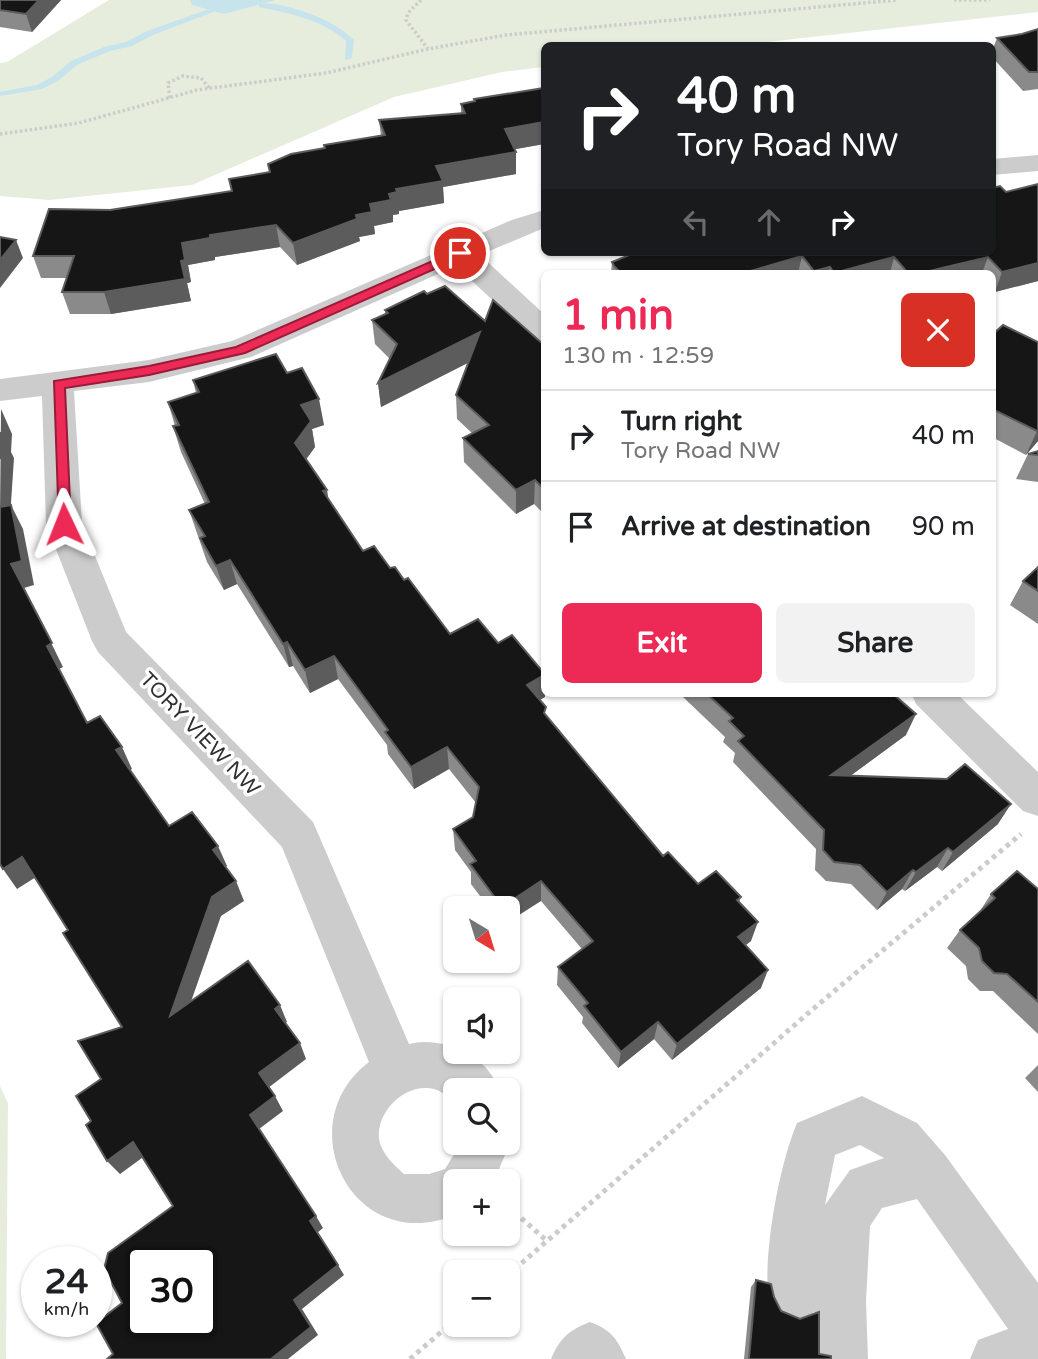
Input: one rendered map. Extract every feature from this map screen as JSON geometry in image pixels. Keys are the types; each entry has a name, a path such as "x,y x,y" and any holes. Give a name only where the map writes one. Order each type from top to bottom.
{"street":[{"path":"996,167 1038,163"},
{"path":"0,390 149,371 240,350 541,220"},
{"path":"460,253 541,328"},
{"name":"TORY VIEW NW","path":"58,384 64,524 111,641 298,835 396,1070"},
{"path":"933,697 1033,813"},
{"path":"443,1195 412,1201 389,1194 371,1180 355,1147 355,1124 362,1101 377,1083 396,1070 415,1064 437,1065 458,1073 463,1078"},
{"path":"794,1297 797,1222 814,1140 862,1120 900,1140 928,1172 1038,1327"},
{"path":"841,1359 840,1301 845,1218 867,1187 928,1172"},
{"path":"578,1359 590,1348 599,1359"},
{"path":"997,1359 1038,1348"}],"path":[{"path":"421,0 408,13 406,20 428,49"},
{"path":"0,134 79,122 209,88 338,70 506,34 897,0"},
{"path":"954,0 990,0"},
{"path":"170,98 168,83 183,76 201,78 209,88"},
{"path":"520,1265 1033,813"},
{"path":"520,1217 547,1241"},
{"path":"410,1359 443,1330"}],"green space":[{"path":"109,0 1038,0 1038,12 766,42 541,42 541,67 502,72 394,97 192,185 50,200 0,196 0,63 7,62"},
{"path":"0,1086 8,1103 6,1359 0,1359"}],"water":[{"path":"190,0 276,0 224,14 192,5"}],"building":[{"path":"0,0 39,0 26,14 0,10"},
{"path":"1038,29 1038,72 1029,72 997,38"},
{"path":"541,88 541,123 505,129 516,152 436,166 443,181 396,189 397,192 389,194 391,200 370,204 372,212 356,215 357,219 293,243 276,225 210,235 210,238 182,243 185,260 181,261 185,279 104,292 62,292 74,256 33,256 49,209 110,210 232,191 229,179 270,172 268,164 291,154 325,148 324,145 385,135 379,120 465,113 461,104 475,101 474,99"},
{"path":"1038,184 1038,263 1002,272 988,257 934,270 905,270 894,257 845,270 832,270 830,267 813,270 802,256 996,256 996,187 1000,186 1006,192"},
{"path":"0,237 16,240 0,260"},
{"path":"627,256 802,256 754,270 618,270 612,262"},
{"path":"445,286 485,321 493,300 541,342 541,486 535,480 516,490 463,438 489,425 456,395 480,332 378,383 397,344 372,320 388,313 385,310 424,291 427,294"},
{"path":"1003,325 1038,342 1037,431 996,411 996,331"},
{"path":"276,354 287,373 302,368 319,399 301,405 311,421 295,443 363,551 374,546 390,568 395,567 404,580 408,578 450,634 478,619 498,643 512,635 541,669 541,677 527,685 546,707 544,713 663,856 668,852 698,884 716,871 741,897 737,900 758,922 738,937 768,970 677,1044 658,1022 621,1052 584,1006 588,1003 558,967 593,941 541,881 518,896 494,896 470,864 476,861 453,829 473,817 479,787 447,747 411,767 385,732 388,730 334,656 305,670 287,642 283,644 230,560 216,566 200,538 205,536 189,510 209,502 173,426 179,425 168,402 199,392 193,380"},
{"path":"11,505 22,561 11,564 52,643 47,646 87,723 100,716 122,747 116,750 169,826 192,812 218,846 213,850 236,881 212,897 170,1016 248,961 280,1005 275,1009 300,1043 259,1073 275,1096 250,1115 316,1216 310,1221 338,1265 294,1300 311,1327 271,1359 107,1359 113,1354 104,1337 112,1337 112,1311 122,1303 112,1284 112,1250 173,1206 133,1142 107,1161 86,1125 91,1121 76,1096 101,1079 78,1041 122,1027 63,933 68,930 22,857 3,869 0,864 0,507"},
{"path":"1038,567 1038,591 1023,581"},
{"path":"710,697 897,697 916,714 831,775 947,779 965,764 1011,804 953,852 948,848 916,872 913,870 887,892 860,865 834,862 823,850 824,830 738,741 744,736 729,721 733,718"},
{"path":"1017,871 1038,889 1038,1002 1007,974 994,973 982,961 979,948 960,930 995,898 991,894"},
{"path":"756,1280 771,1284 781,1311 800,1319 819,1312 819,1354 831,1356 831,1359 749,1359"}],"waterway":[{"path":"262,5 309,16 330,25 350,40 348,58"},
{"path":"0,94 39,87 55,79 74,63 212,11"}],"route":[{"path":"64,524 58,384 149,371 240,350 460,253"}]}
